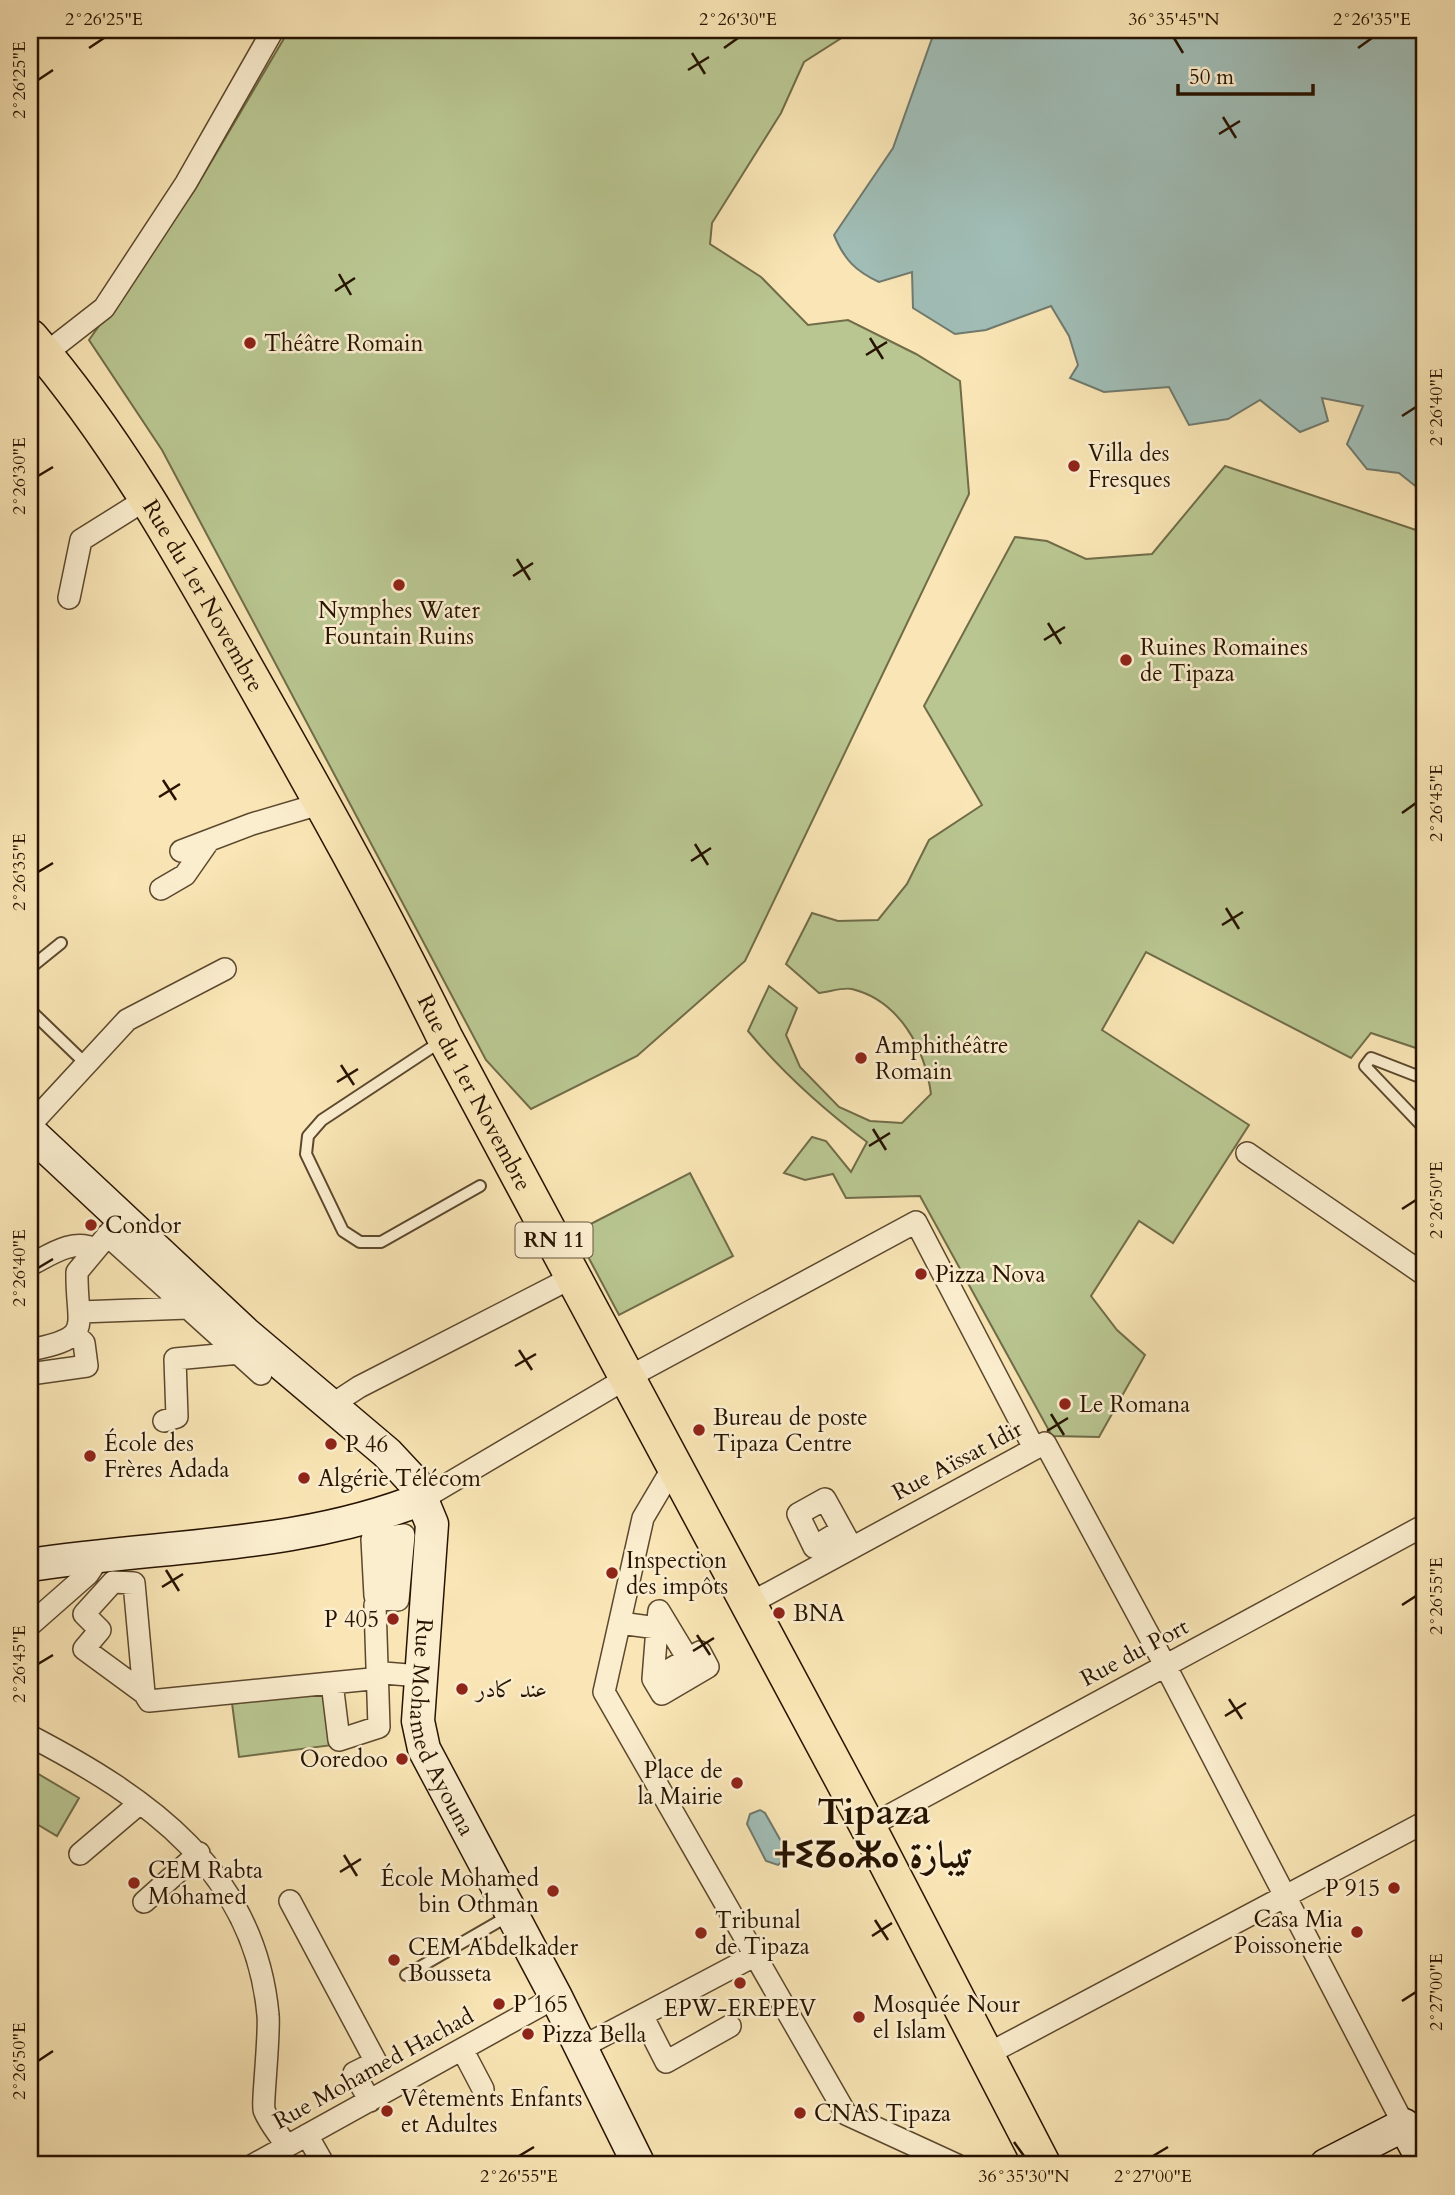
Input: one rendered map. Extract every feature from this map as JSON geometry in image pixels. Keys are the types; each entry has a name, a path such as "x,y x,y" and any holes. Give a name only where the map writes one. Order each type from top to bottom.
{"main road":[{"name":"Rue du 1er Novembre","path":"37,345 117,448 323,803 397,939 445,1038 868,1827 1043,2165"},
{"path":"30,1132 108,1234 245,1333 401,1464 424,1498 372,1517 283,1537 30,1564"},
{"name":"Rue Mohamed Ayouna","path":"424,1498 432,1524 418,1721 424,1749 582,2048 634,2163"},
{"path":"1326,2165 1404,2125 1425,2164"}],"street":[{"path":"37,345 104,308 186,183 273,30"},
{"path":"69,598 81,540 148,498"},
{"path":"181,851 252,824 323,803"},
{"path":"161,889 185,875 208,842"},
{"path":"30,1125 127,1020 225,969"},
{"path":"1247,1153 1425,1275"},
{"path":"424,1498 627,1378 916,1222 1034,1448"},
{"path":"30,1265 71,1246 88,1245 108,1234"},
{"path":"108,1234 261,1374"},
{"path":"30,1350 65,1343 75,1334 80,1312 77,1272 108,1234"},
{"path":"330,1406 359,1387 573,1277"},
{"path":"80,1312 188,1308"},
{"path":"30,1374 89,1374 84,1343 75,1334"},
{"path":"164,1421 177,1417 175,1359 240,1353"},
{"name":"Rue Aïssat Idir","path":"747,1605 847,1539 1045,1443 1165,1665"},
{"path":"675,1464 643,1518 604,1692 846,2114 957,2165"},
{"name":"Rue du Port","path":"868,1827 1425,1525"},
{"path":"354,1680 359,1733 339,1740 354,1680 375,1605 388,1589 388,1537"},
{"path":"30,1625 88,1574 100,1556"},
{"path":"144,1693 134,1583 113,1582 84,1614 100,1630 83,1649 144,1693 149,1701 354,1680 384,1673 420,1676"},
{"path":"620,1623 664,1629 688,1659 700,1652 708,1667 662,1694 653,1679 664,1629"},
{"path":"1165,1665 1404,2125"},
{"path":"30,1736 140,1802 172,1827 199,1853 232,1899 255,1950 269,2024 269,2061 262,2108 287,2147"},
{"path":"80,1854 140,1802"},
{"path":"986,2055 1425,1822"},
{"path":"144,1902 199,1853"},
{"path":"290,1901 376,2062 354,2073 370,2101"},
{"path":"582,2048 756,1955"},
{"name":"Rue Mohamed Hachad","path":"253,2165 556,1997"},
{"path":"643,2017 666,2062 730,2026"},
{"path":"462,2049 483,2089"},
{"path":"307,2135 324,2165"}],"lane":[{"path":"30,968 61,943"},
{"path":"30,1010 86,1064"},
{"path":"445,1038 321,1120 308,1136 306,1154 343,1231 360,1242 381,1242 480,1186"},
{"path":"1425,1079 1371,1058 1365,1066 1425,1129"},
{"path":"406,1975 512,1913"}],"green space":[{"path":"289,30 854,30 804,62 781,113 712,223 710,244 761,277 808,325 848,320 916,354 960,381 969,494 745,961 637,1056 531,1109 486,1060 162,450 89,340 194,191"},
{"path":"1225,466 1425,533 1425,1051 1371,1033 1351,1058 1146,952 1102,1030 1249,1125 1173,1243 1139,1221 1091,1296 1117,1330 1145,1355 1099,1437 1052,1436 920,1196 846,1198 833,1174 805,1180 784,1173 812,1137 826,1141 851,1172 867,1142 804,1090 748,1031 769,986 797,1008 786,1035 800,1067 839,1107 870,1121 902,1123 931,1094 923,1060 916,1044 897,1016 884,1004 852,989 819,993 786,964 812,913 838,921 878,920 907,884 929,840 982,805 924,706 1015,537 1047,541 1086,559 1152,554"},
{"path":"690,1173 733,1256 619,1315 575,1232"},
{"path":"326,1691 333,1745 239,1757 232,1703"},
{"path":"30,1769 79,1798 57,1836 30,1820"}],"water":[{"path":"935,30 1425,30 1425,487 1419,489 1399,473 1367,469 1347,444 1363,406 1322,398 1328,421 1300,432 1260,400 1228,419 1189,425 1169,387 1104,392 1070,378 1078,365 1069,336 1051,306 986,330 955,334 913,308 912,272 879,282 857,269 846,258 834,235 893,148"},
{"path":"760,1810 765,1813 786,1850 784,1860 778,1865 766,1861 747,1824 750,1814"}],"place":[{"name":"Théâtre Romain","path":"250,343"},
{"name":"Villa des Fresques","path":"1074,466"},
{"name":"Nymphes Water Fountain Ruins","path":"399,585"},
{"name":"Ruines Romaines de Tipaza","path":"1126,660"},
{"name":"Amphithéâtre Romain","path":"861,1058"},
{"name":"Condor","path":"91,1225"},
{"name":"Pizza Nova","path":"921,1274"},
{"name":"Le Romana","path":"1065,1404"},
{"name":"Bureau de poste Tipaza Centre","path":"699,1430"},
{"name":"P 46","path":"331,1444"},
{"name":"École des Frères Adada","path":"90,1456"},
{"name":"Algérie Télécom","path":"304,1478"},
{"name":"Inspection des impôts","path":"612,1573"},
{"name":"BNA","path":"779,1613"},
{"name":"P 405","path":"393,1619"},
{"name":"عند كادر","path":"462,1689"},
{"name":"Ooredoo","path":"402,1759"},
{"name":"Place de la Mairie","path":"737,1783"},
{"name":"CEM Rabta Mohamed","path":"134,1883"},
{"name":"P 915","path":"1394,1888"},
{"name":"École Mohamed bin Othman","path":"553,1891"},
{"name":"Casa Mia Poissonerie","path":"1357,1932"},
{"name":"Tribunal de Tipaza","path":"701,1933"},
{"name":"CEM Abdelkader Bousseta","path":"394,1960"},
{"name":"EPW-EREPEV","path":"740,1983"},
{"name":"P 165","path":"499,2004"},
{"name":"Mosquée Nour el Islam","path":"859,2017"},
{"name":"Pizza Bella","path":"528,2034"},
{"name":"Vêtements Enfants et Adultes","path":"387,2111"},
{"name":"CNAS Tipaza","path":"800,2113"}],"district":[{"name":"Tipaza ⵜⵉⵒⴰⵣⴰ تيبازة","path":"874,1832"}]}
